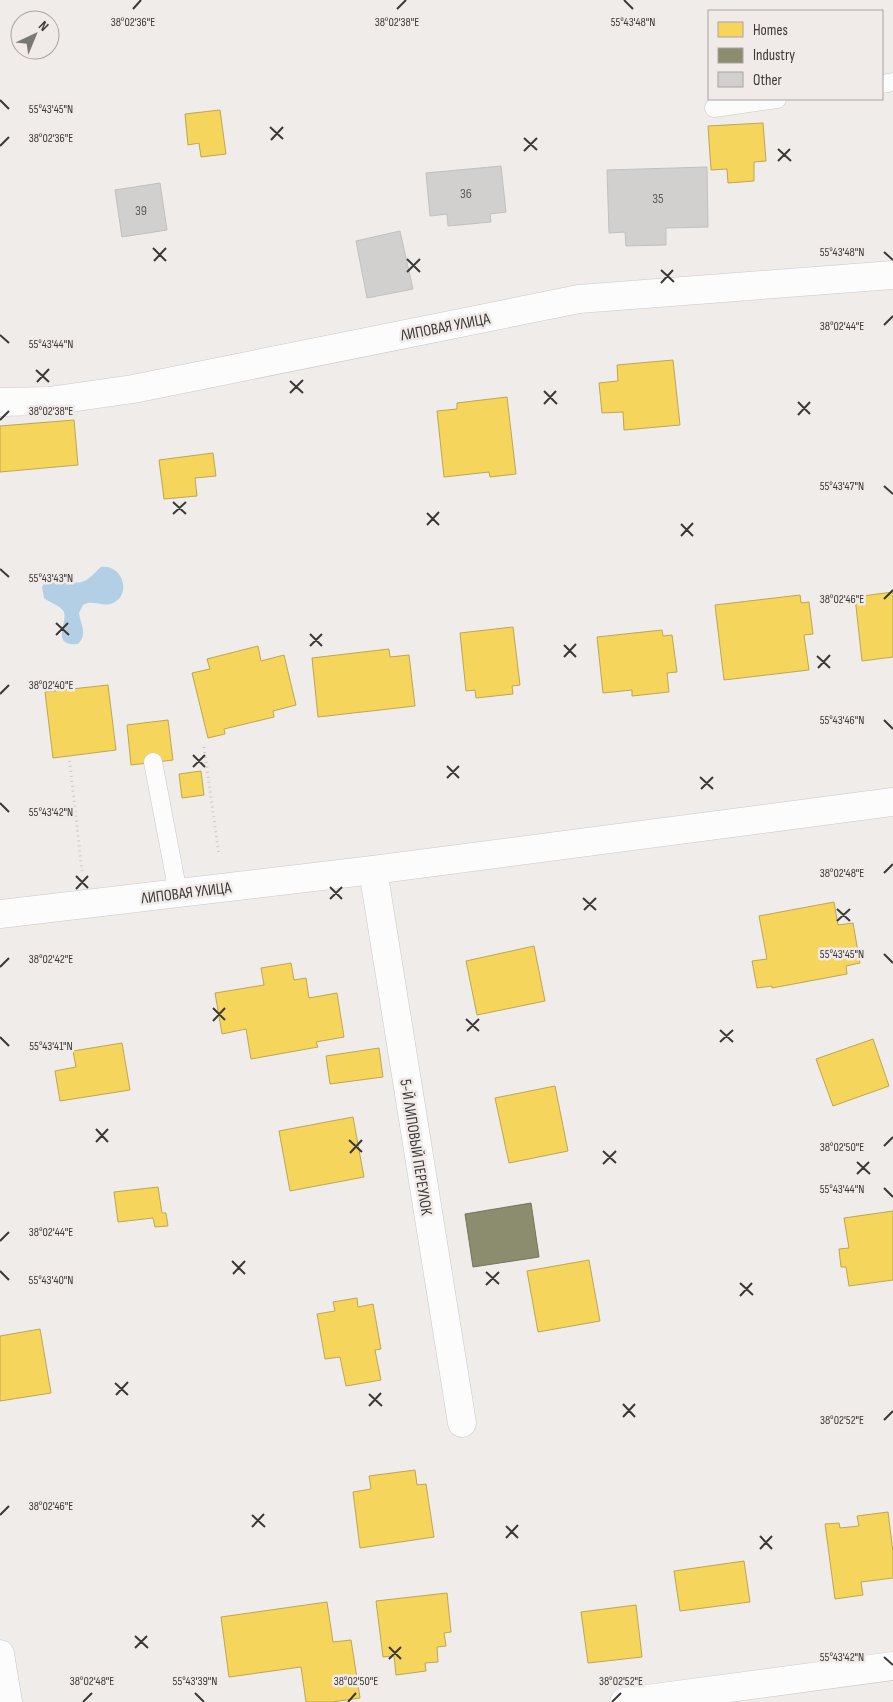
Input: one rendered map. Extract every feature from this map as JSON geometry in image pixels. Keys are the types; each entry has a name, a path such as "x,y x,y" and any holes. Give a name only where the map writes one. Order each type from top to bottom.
{"street":[{"name":"ЛИПОВАЯ УЛИЦА","path":"0,402 49,401 133,389 579,299 893,275"},
{"name":"ЛИПОВАЯ УЛИЦА","path":"0,914 373,870 893,802"},
{"name":"5-Й ЛИПОВЫЙ ПЕРЕУЛОК","path":"373,870 462,1423"},
{"path":"0,1654 8,1702"},
{"path":"624,1702 893,1666"}],"lane":[{"path":"714,108 770,100"},
{"path":"153,762 178,893"}],"path":[{"path":"204,747 224,887"},
{"path":"69,756 86,904"}],"water":[{"path":"101,567 109,567 119,575 123,587 122,594 119,599 106,605 87,603 83,605 79,613 83,637 78,644 65,642 62,638 64,612 44,598 42,587 51,578 60,578 76,583 85,581"}],"building: Homes":[{"path":"220,110 226,154 201,157 199,143 188,145 185,114"},
{"path":"763,123 766,161 754,162 754,181 728,183 727,169 711,170 708,126"},
{"path":"673,360 680,425 624,430 623,412 602,413 599,383 618,381 617,365"},
{"path":"507,397 516,474 490,477 489,472 444,477 437,411 457,409 457,403"},
{"path":"74,420 78,465 0,472 0,426"},
{"path":"213,453 216,476 195,478 197,496 164,499 159,460"},
{"path":"893,592 893,657 862,661 855,597"},
{"path":"800,595 801,603 809,602 813,634 804,635 809,670 724,680 715,605"},
{"path":"513,627 520,685 512,686 513,694 476,698 475,690 466,691 460,633"},
{"path":"662,630 663,636 672,635 677,672 667,673 669,692 632,696 632,690 603,693 597,637"},
{"path":"258,646 261,661 284,655 296,705 273,711 274,717 224,729 225,734 208,738 192,673 210,669 207,659"},
{"path":"389,649 390,657 409,655 415,706 318,717 312,658"},
{"path":"108,685 116,750 53,758 45,692"},
{"path":"168,720 173,760 131,765 127,725"},
{"path":"201,771 204,795 182,798 179,774"},
{"path":"834,902 838,925 853,923 860,963 846,966 847,974 772,988 772,986 757,988 752,961 767,959 759,916"},
{"path":"534,946 545,1001 477,1015 466,961"},
{"path":"291,963 294,980 306,978 309,998 337,993 344,1037 316,1042 318,1047 251,1059 246,1029 222,1034 215,993 264,985 261,968"},
{"path":"873,1039 889,1086 833,1106 816,1059"},
{"path":"122,1043 130,1090 60,1101 55,1071 76,1067 73,1051"},
{"path":"379,1048 383,1077 330,1084 326,1056"},
{"path":"555,1086 568,1151 509,1163 495,1098"},
{"path":"353,1117 364,1177 290,1191 279,1131"},
{"path":"158,1187 162,1213 166,1213 168,1226 155,1227 153,1218 118,1222 114,1192"},
{"path":"893,1211 893,1280 849,1286 846,1267 841,1267 839,1249 849,1248 844,1218"},
{"path":"589,1260 600,1321 538,1332 527,1271"},
{"path":"357,1298 358,1307 373,1304 381,1349 375,1350 381,1380 346,1386 340,1357 325,1359 317,1314 335,1311 333,1302"},
{"path":"40,1329 51,1393 0,1401 0,1336"},
{"path":"415,1470 417,1485 426,1484 434,1537 360,1548 353,1492 371,1489 369,1476"},
{"path":"888,1512 893,1552 893,1578 861,1582 863,1595 835,1599 825,1524 839,1523 840,1528 859,1526 857,1516"},
{"path":"744,1561 750,1602 680,1611 674,1571"},
{"path":"447,1593 451,1632 444,1633 446,1646 437,1647 438,1662 425,1663 426,1671 396,1675 394,1656 383,1657 376,1601"},
{"path":"327,1602 333,1642 351,1640 360,1698 332,1702 306,1702 301,1667 229,1677 221,1617"},
{"path":"636,1605 642,1657 588,1663 581,1612"}],"building: Industry":[{"path":"531,1203 539,1257 473,1267 465,1214"}],"building: Other":[{"path":"501,166 506,212 490,214 491,222 448,226 447,214 430,216 426,173"},
{"path":"707,167 708,227 666,228 666,245 626,246 625,232 609,233 607,170"},
{"path":"160,183 167,230 122,237 115,190"},
{"path":"400,231 413,289 367,298 356,241"}]}
